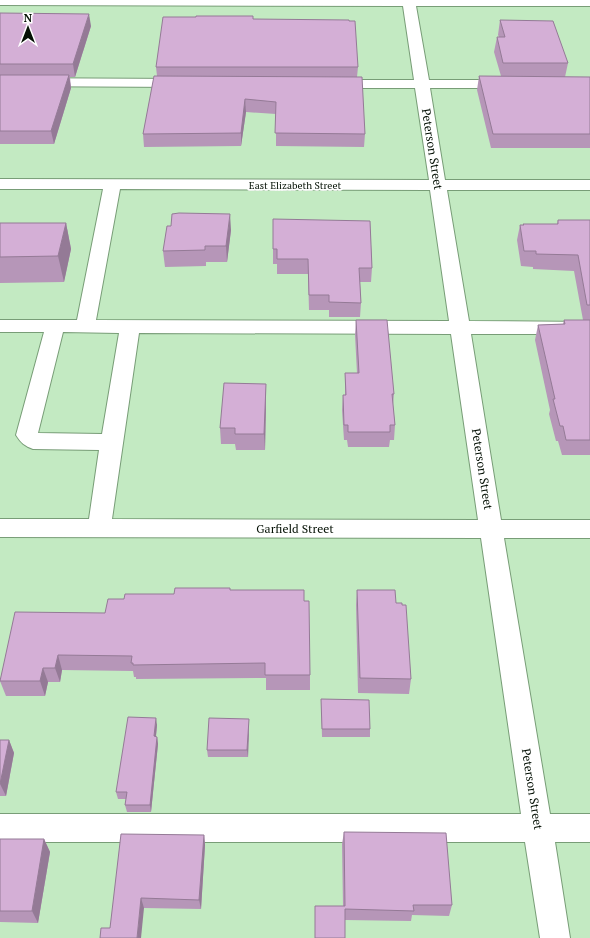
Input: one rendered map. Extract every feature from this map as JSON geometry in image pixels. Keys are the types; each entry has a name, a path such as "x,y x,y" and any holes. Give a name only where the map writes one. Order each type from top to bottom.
{"street":[{"path":"0,1 590,2"},
{"name":"Peterson Street","path":"409,1 555,938"},
{"path":"0,82 196,83"},
{"path":"321,84 522,84"},
{"name":"East Elizabeth Street","path":"0,184 590,185"},
{"path":"85,326 112,184"},
{"path":"0,326 590,328"},
{"path":"55,326 27,435 33,441 111,442"},
{"path":"99,528 130,326"},
{"name":"Garfield Street","path":"0,528 590,529"},
{"path":"0,828 590,828"}],"building":[{"path":"0,13 89,14 73,64 0,64"},
{"path":"253,16 253,19 355,21 358,67 156,67 163,17"},
{"path":"500,20 553,21 568,63 503,63 497,37 505,37"},
{"path":"0,75 69,75 51,131 0,131"},
{"path":"154,76 362,77 365,134 275,133 276,102 245,99 241,133 143,134"},
{"path":"479,76 590,77 590,134 493,134"},
{"path":"172,214 230,214 226,246 205,246 205,250 163,251 167,226 171,226"},
{"path":"273,219 370,221 372,268 359,268 361,303 329,302 329,295 309,295 308,259 277,259 277,249 273,249"},
{"path":"558,220 590,220 590,305 587,305 578,255 536,254 536,251 524,251 520,225 558,224"},
{"path":"0,223 66,223 58,256 0,257"},
{"path":"356,320 387,320 394,394 392,394 395,425 390,425 390,432 348,432 348,425 344,425 343,395 346,395 345,373 359,373"},
{"path":"564,320 590,320 590,440 566,440 563,426 560,426 553,399 555,399 538,325 565,324"},
{"path":"224,383 266,384 264,434 235,434 235,428 220,428"},
{"path":"175,588 304,590 304,601 309,601 310,675 265,675 265,663 133,665 133,663 131,663 132,656 58,655 55,668 43,668 40,681 0,681 15,612 105,613 108,599 124,599 125,594 174,594"},
{"path":"357,590 395,590 396,603 406,605 411,679 360,678"},
{"path":"321,699 369,700 370,729 322,729"},
{"path":"128,717 156,718 154,736 157,737 150,805 125,805 127,792 116,792"},
{"path":"209,718 249,719 247,750 207,750"},
{"path":"0,740 9,740 0,784"},
{"path":"344,832 446,833 452,905 413,905 414,911 345,909 345,938 315,938 315,906 345,906"},
{"path":"121,834 204,835 199,900 141,898 137,938 100,938 101,928 110,928"},
{"path":"0,839 44,839 32,911 0,911"}]}
